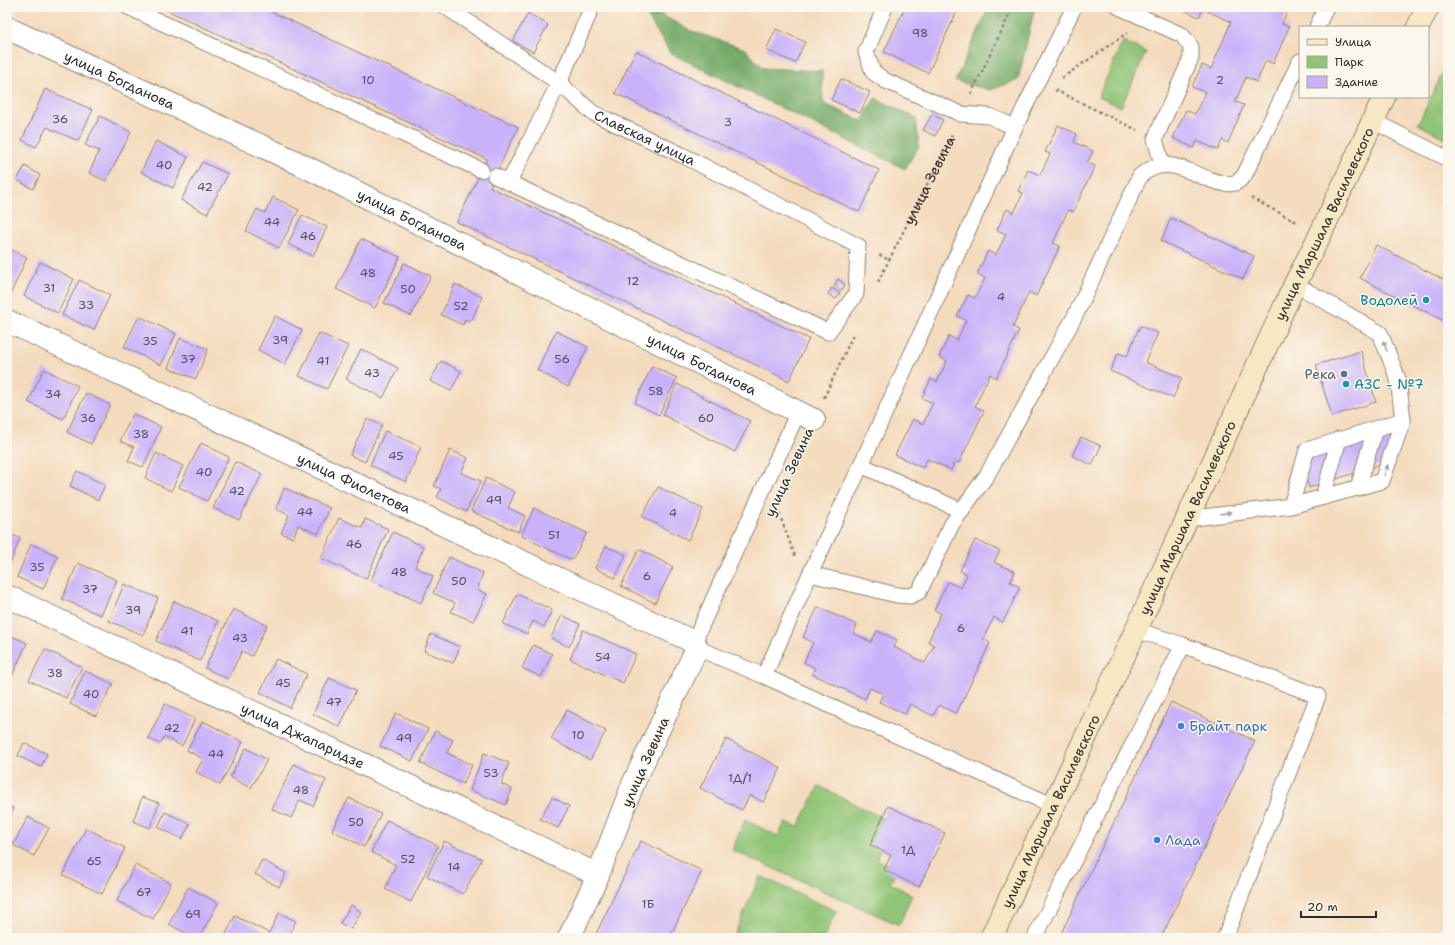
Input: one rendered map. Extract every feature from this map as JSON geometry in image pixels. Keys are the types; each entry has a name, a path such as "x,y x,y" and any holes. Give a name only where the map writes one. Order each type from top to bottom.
{"main road":[{"path":"1418,26 1428,7"},
{"name":"улица Маршала Василевского","path":"991,938 1136,630 1295,284 1321,233 1384,98"}],"street":[{"name":"улица Богданова","path":"7,28 296,162 806,416"},
{"name":"улица Фиолетова","path":"7,321 696,645"},
{"name":"улица Джапаридзе","path":"7,596 598,876"},
{"name":"улица Зевина","path":"569,938 598,876 634,784 696,645"}],"lane":[{"path":"128,7 509,182 559,83 592,7"},
{"name":"Славская улица","path":"446,7 559,83 593,113 682,155 858,246 856,294 828,332 509,182"},
{"path":"884,7 866,52 872,72 886,81 962,114 989,116 1015,128"},
{"path":"764,676 807,578 861,465 1015,128 1043,85 1074,7"},
{"path":"1119,7 1182,35 1191,47 1191,58 1155,139 1162,164"},
{"path":"1317,26 1326,7"},
{"path":"807,578 897,595 910,596 919,592 952,524 987,475 1075,316 1140,176 1148,169 1162,164 1175,166 1222,184 1236,183 1244,176 1299,63"},
{"path":"1373,121 1448,159"},
{"path":"1187,519 1290,506 1382,481 1402,420 1398,379 1380,333 1295,284"},
{"path":"806,416 696,645 1054,806"},
{"path":"1290,506 1307,450 1402,420"},
{"path":"1358,488 1375,429"},
{"path":"1323,498 1339,439"},
{"path":"861,465 962,511"},
{"path":"1136,630 1183,645 1318,696 1225,938"},
{"path":"1036,935 1183,645"}],"path":[{"name":"улица Зевина","path":"876,287 962,114 1013,7"},
{"path":"1043,85 1147,20"},
{"path":"1043,85 1155,139"},
{"path":"1236,183 1249,196 1297,221"},
{"name":"улица Зевина","path":"806,416 856,330"},
{"name":"улица Зевина","path":"772,510 776,504 807,578"}],"green space":[{"path":"989,7 1035,7 1018,80 990,90 955,81"},
{"path":"660,14 689,30 745,49 763,68 822,71 823,103 862,121 875,98 916,118 919,146 905,169 670,53 648,17"},
{"path":"1123,41 1146,52 1121,107 1098,97"},
{"path":"1448,61 1448,140 1418,124"},
{"path":"819,786 892,823 876,859 897,869 890,883 912,895 899,925 732,850 745,820 778,836 785,822 798,827"},
{"path":"760,876 836,911 824,938 733,938"}],"building":[{"path":"160,7 261,7 518,127 490,187 809,339 789,381 457,222 487,159"},
{"path":"905,7 959,7 928,73 884,52"},
{"path":"1177,7 1289,7 1282,24 1289,27 1273,64 1266,60 1257,82 1246,77 1235,102 1244,105 1228,143 1222,140 1218,150 1197,141 1194,148 1173,138 1186,110 1195,114 1205,92 1192,87 1202,65 1211,69 1231,22 1203,9 1199,17"},
{"path":"528,13 548,25 533,52 513,41"},
{"path":"776,29 805,42 795,63 766,50"},
{"path":"636,51 879,170 859,212 615,93"},
{"path":"841,79 870,92 860,113 831,100"},
{"path":"45,89 93,110 78,141 47,127 36,147 22,140"},
{"path":"932,114 943,120 935,136 923,130"},
{"path":"100,116 131,132 106,181 89,173 99,151 85,145"},
{"path":"1058,125 1077,134 1074,142 1093,151 1087,163 1095,166 1073,212 1068,210 1053,243 1060,246 1036,296 1029,292 1013,327 1019,330 996,378 990,374 975,406 984,411 959,463 955,461 951,470 927,459 923,468 895,455 913,419 923,424 933,403 922,398 931,379 937,382 947,361 939,357 949,336 957,340 966,320 957,316 968,295 975,298 985,278 977,274 988,251 996,255 1006,234 997,230 1007,209 1014,213 1023,193 1018,191 1028,170 1040,175 1050,154 1045,152"},
{"path":"156,141 188,157 173,188 141,172"},
{"path":"202,162 228,174 207,214 181,200"},
{"path":"25,166 40,175 33,189 17,180"},
{"path":"273,197 299,210 279,248 246,231 257,209 265,213"},
{"path":"302,215 327,227 313,256 288,244"},
{"path":"1171,218 1254,256 1243,279 1161,241"},
{"path":"361,239 400,257 375,308 336,289"},
{"name":"Водолей","path":"1376,245 1448,282 1448,323 1360,278"},
{"path":"7,248 27,257 10,295 7,294"},
{"path":"40,262 74,279 58,313 24,296"},
{"path":"404,263 431,276 411,316 384,303"},
{"path":"838,279 845,284 842,290 834,285"},
{"path":"79,280 110,295 94,330 62,315"},
{"path":"455,284 482,297 471,321 465,319 463,325 441,315"},
{"path":"832,288 840,293 836,299 828,294"},
{"path":"139,316 176,334 161,365 124,347"},
{"path":"275,316 302,330 285,364 258,350"},
{"path":"1140,326 1158,333 1145,362 1182,378 1173,398 1110,371 1118,353 1127,356"},
{"path":"556,331 588,347 568,387 537,370"},
{"path":"319,333 348,346 327,389 299,376"},
{"path":"180,338 208,349 196,379 168,368"},
{"path":"361,349 398,368 383,398 346,379"},
{"name":"АЗС - №7","path":"1361,351 1376,402 1332,416 1316,365"},
{"path":"441,361 461,371 451,391 430,381"},
{"path":"652,366 677,378 659,415 635,403"},
{"path":"44,369 78,386 63,419 28,402"},
{"path":"677,384 750,421 735,452 663,415"},
{"path":"86,393 110,405 91,444 67,432"},
{"path":"133,414 161,427 143,467 128,461 134,447 120,441"},
{"path":"367,419 382,425 365,462 350,455"},
{"path":"385,431 421,447 406,482 370,465"},
{"path":"1389,432 1397,459 1309,488 1301,460"},
{"path":"1081,437 1101,446 1092,465 1072,456"},
{"path":"201,443 229,457 207,501 179,487"},
{"path":"450,450 468,458 461,473 481,481 466,512 437,497 441,489 434,486"},
{"path":"156,453 183,466 171,491 145,478"},
{"path":"235,462 262,474 239,520 213,508"},
{"path":"77,471 105,485 98,500 70,486"},
{"path":"486,478 515,492 508,508 525,516 518,532 471,511"},
{"path":"658,487 703,509 688,540 642,517"},
{"path":"284,488 330,508 318,534 298,525 293,538 281,533 289,515 276,509"},
{"path":"534,508 587,533 572,560 521,536"},
{"path":"339,518 362,528 365,519 388,529 366,579 321,558"},
{"path":"393,532 424,547 415,567 433,576 421,603 371,580"},
{"path":"7,533 20,538 7,572"},
{"path":"975,540 1000,551 994,562 1015,572 1010,582 1020,587 1003,622 994,617 983,639 990,643 956,714 939,705 933,716 910,704 905,714 879,702 883,694 870,688 865,699 812,674 815,668 804,662 813,643 803,637 818,607 857,625 853,633 871,642 877,631 897,640 894,647 925,663 934,645 928,642 941,613 934,610 948,582 961,588 967,574 960,571"},
{"path":"31,544 58,556 43,589 17,577"},
{"path":"606,546 626,555 615,578 595,568"},
{"path":"639,549 673,567 655,603 621,586"},
{"path":"449,557 483,573 477,590 487,594 473,621 451,612 455,603 433,593"},
{"path":"78,563 117,580 101,615 62,599"},
{"path":"124,584 158,598 143,635 109,621"},
{"path":"517,594 552,610 544,627 533,621 527,634 503,624"},
{"path":"174,601 218,621 200,661 156,641"},
{"path":"233,609 267,625 252,656 242,651 228,679 205,668"},
{"path":"562,615 580,624 569,647 551,638"},
{"path":"583,630 636,654 623,683 570,659"},
{"path":"7,634 27,643 10,680 7,678"},
{"path":"431,634 460,647 453,663 424,651"},
{"path":"533,645 552,654 541,677 522,668"},
{"path":"45,649 82,667 66,698 29,680"},
{"path":"276,659 307,674 290,708 260,692"},
{"path":"85,671 113,684 96,716 70,704"},
{"path":"329,678 356,690 340,727 313,714"},
{"name":"Лада","path":"1171,702 1255,741 1161,938 1059,938"},
{"path":"165,704 195,719 182,746 164,737 160,744 148,738"},
{"path":"567,710 606,731 590,760 551,739"},
{"path":"396,713 428,729 412,761 380,746"},
{"path":"203,721 243,742 220,785 196,772 203,759 187,750"},
{"path":"435,731 453,740 447,753 472,765 463,784 420,763"},
{"path":"726,739 781,768 763,802 750,795 742,810 700,788"},
{"path":"24,743 47,754 41,767 18,756"},
{"path":"246,748 267,760 251,788 230,777"},
{"path":"484,753 509,763 501,784 512,789 506,805 470,790"},
{"path":"294,764 326,780 313,806 300,800 291,818 272,809"},
{"path":"142,797 159,803 150,828 133,821"},
{"path":"552,797 569,806 558,828 540,819"},
{"path":"349,798 381,814 364,847 332,830"},
{"path":"7,805 13,808 7,822"},
{"path":"888,806 945,833 919,887 884,870 891,855 870,845"},
{"path":"165,812 190,824 182,839 158,827"},
{"path":"28,817 49,828 34,856 13,845"},
{"path":"387,820 438,846 411,902 385,889 396,865 371,852"},
{"path":"86,828 125,848 102,894 63,875"},
{"path":"444,841 482,859 463,894 427,876"},
{"path":"641,841 702,871 669,938 594,938"},
{"path":"262,860 286,873 279,887 255,874"},
{"path":"135,865 171,883 153,919 117,901"},
{"path":"188,887 218,903 199,938 194,938 169,924"},
{"path":"351,905 361,912 351,929 340,923"},
{"path":"279,913 296,921 288,938 224,938 235,916 269,933"}],"place":[{"name":"Водолей","path":"1426,300"},
{"name":"Река","path":"1344,374"},
{"name":"АЗС - №7","path":"1346,384"},
{"name":"Брайт парк","path":"1181,726"},
{"name":"Лада","path":"1157,840"}]}
